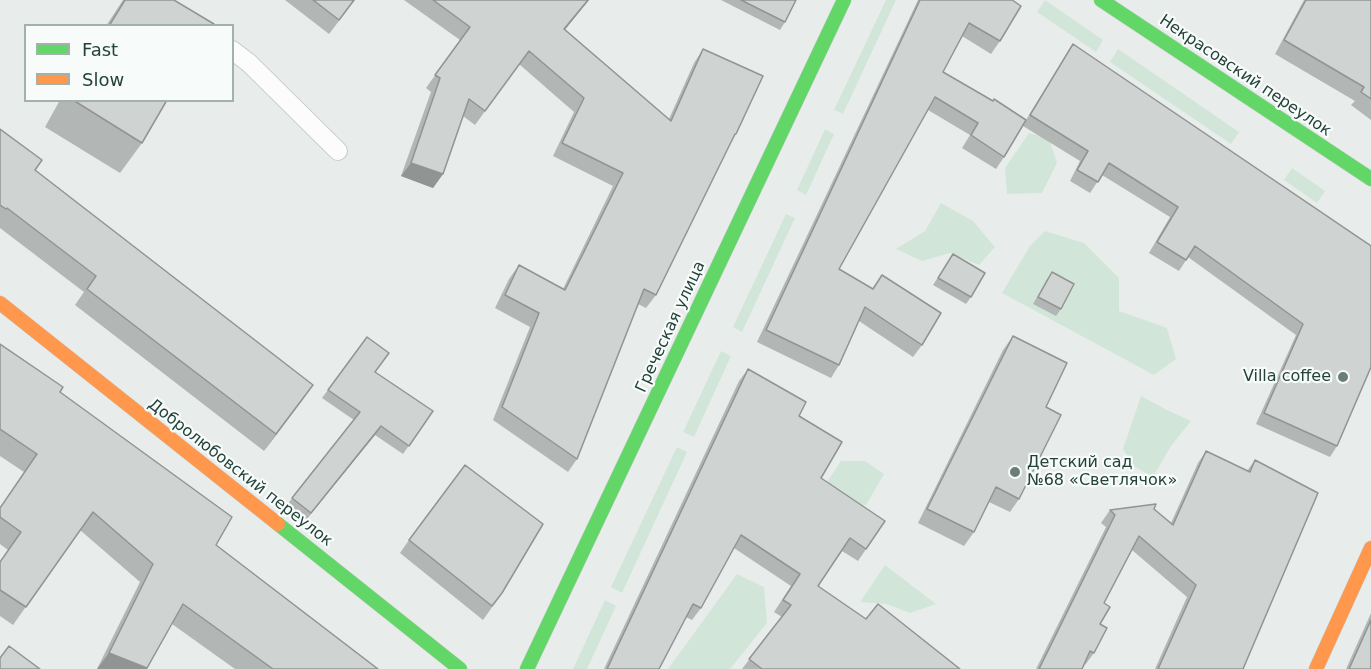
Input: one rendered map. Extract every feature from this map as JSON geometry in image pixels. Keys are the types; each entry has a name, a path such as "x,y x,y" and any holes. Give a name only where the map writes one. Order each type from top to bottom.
{"street":[{"name":"Греческая улица","path":"527,669 844,0"},
{"name":"Некрасовский переулок","path":"1101,0 1371,179"},
{"name":"Добролюбовский переулок","path":"0,303 460,669"},
{"path":"1316,669 1371,548"}],"lane":[{"path":"234,52 249,63 338,151"}],"green space":[{"path":"886,0 896,0 843,114 834,110"},
{"path":"1045,0 1103,40 1096,52 1037,12"},
{"path":"1118,49 1239,132 1231,144 1110,62"},
{"path":"825,129 834,134 806,195 797,190"},
{"path":"1029,133 1049,138 1057,163 1042,193 1007,194 1005,168"},
{"path":"1292,168 1325,191 1317,203 1284,180"},
{"path":"941,203 973,221 995,247 979,265 950,253 922,261 896,249 925,231"},
{"path":"786,214 795,218 742,332 733,327"},
{"path":"1045,231 1084,243 1119,278 1119,311 1167,328 1176,359 1154,375 1002,293 1030,246"},
{"path":"721,351 731,356 694,437 683,432"},
{"path":"1141,396 1191,421 1171,446 1153,477 1135,467 1123,449"},
{"path":"677,447 687,452 622,593 611,587"},
{"path":"841,461 865,461 884,474 866,505 846,504 825,485"},
{"path":"885,565 936,604 910,613 886,604 860,602"},
{"path":"737,574 764,587 767,623 730,669 668,669"},
{"path":"605,600 616,606 587,669 573,669"}],"building":[{"path":"125,0 174,0 214,24 110,24"},
{"path":"313,0 354,0 339,20"},
{"path":"433,0 588,0 564,29 671,121 703,49 763,76 656,295 644,289 577,459 502,407 539,313 505,295 519,265 565,290 623,173 562,143 584,98 529,51 485,111 469,99 443,174 411,163 440,78 435,75 470,27"},
{"path":"741,0 796,0 785,22"},
{"path":"920,0 1012,0 1021,6 1000,41 969,23 943,72 993,101 994,99 1026,120 1004,157 971,135 978,123 935,97 839,269 873,289 882,275 941,313 922,345 865,307 839,365 766,330"},
{"path":"1306,0 1371,0 1371,99 1361,92 1364,87 1284,40"},
{"path":"1073,44 1371,246 1371,367 1337,446 1264,413 1303,324 1195,246 1186,260 1157,242 1178,207 1109,163 1098,182 1077,170 1088,151 1030,115"},
{"path":"76,102 166,102 142,143"},
{"path":"0,129 42,160 35,170 313,385 276,434 87,289 96,276 0,205"},
{"path":"953,254 985,273 971,297 938,278"},
{"path":"1052,272 1074,284 1061,309 1038,297"},
{"path":"1013,336 1067,363 1046,407 1061,415 1019,499 996,487 974,532 927,509"},
{"path":"367,337 389,353 375,372 433,411 409,446 381,426 311,513 292,498 360,412 328,390"},
{"path":"0,344 63,387 60,392 232,517 216,545 378,669 273,669 183,604 147,668 109,653 153,564 93,512 26,607 0,590 0,562 21,532 0,517 0,508 37,454 0,429"},
{"path":"748,369 806,402 799,416 842,442 821,478 885,521 866,549 850,538 818,586 866,619 878,604 960,669 762,669 749,659 791,605 783,600 800,574 741,535 701,608 693,604 659,669 607,669"},
{"path":"1206,451 1250,472 1255,460 1318,493 1243,669 1158,669 1196,585 1139,536 1104,603 1110,607 1100,624 1107,628 1094,653 1090,651 1082,669 1039,669 1115,515 1110,510 1156,504 1154,509 1173,525"},
{"path":"465,465 543,524 492,606 409,540"},
{"path":"1371,620 1371,669 1349,669"},
{"path":"9,646 40,669 0,669 0,658"}],"traffic: fast":[{"path":"527,669 844,0"},
{"path":"1101,0 1371,179"},
{"path":"278,524 460,669"}],"traffic: slow":[{"path":"0,303 278,524"},
{"path":"1316,669 1371,548"}],"place":[{"name":"Villa coffee","path":"1343,377"},
{"name":"Детский сад №68 «Светлячок»","path":"1015,472"}]}
